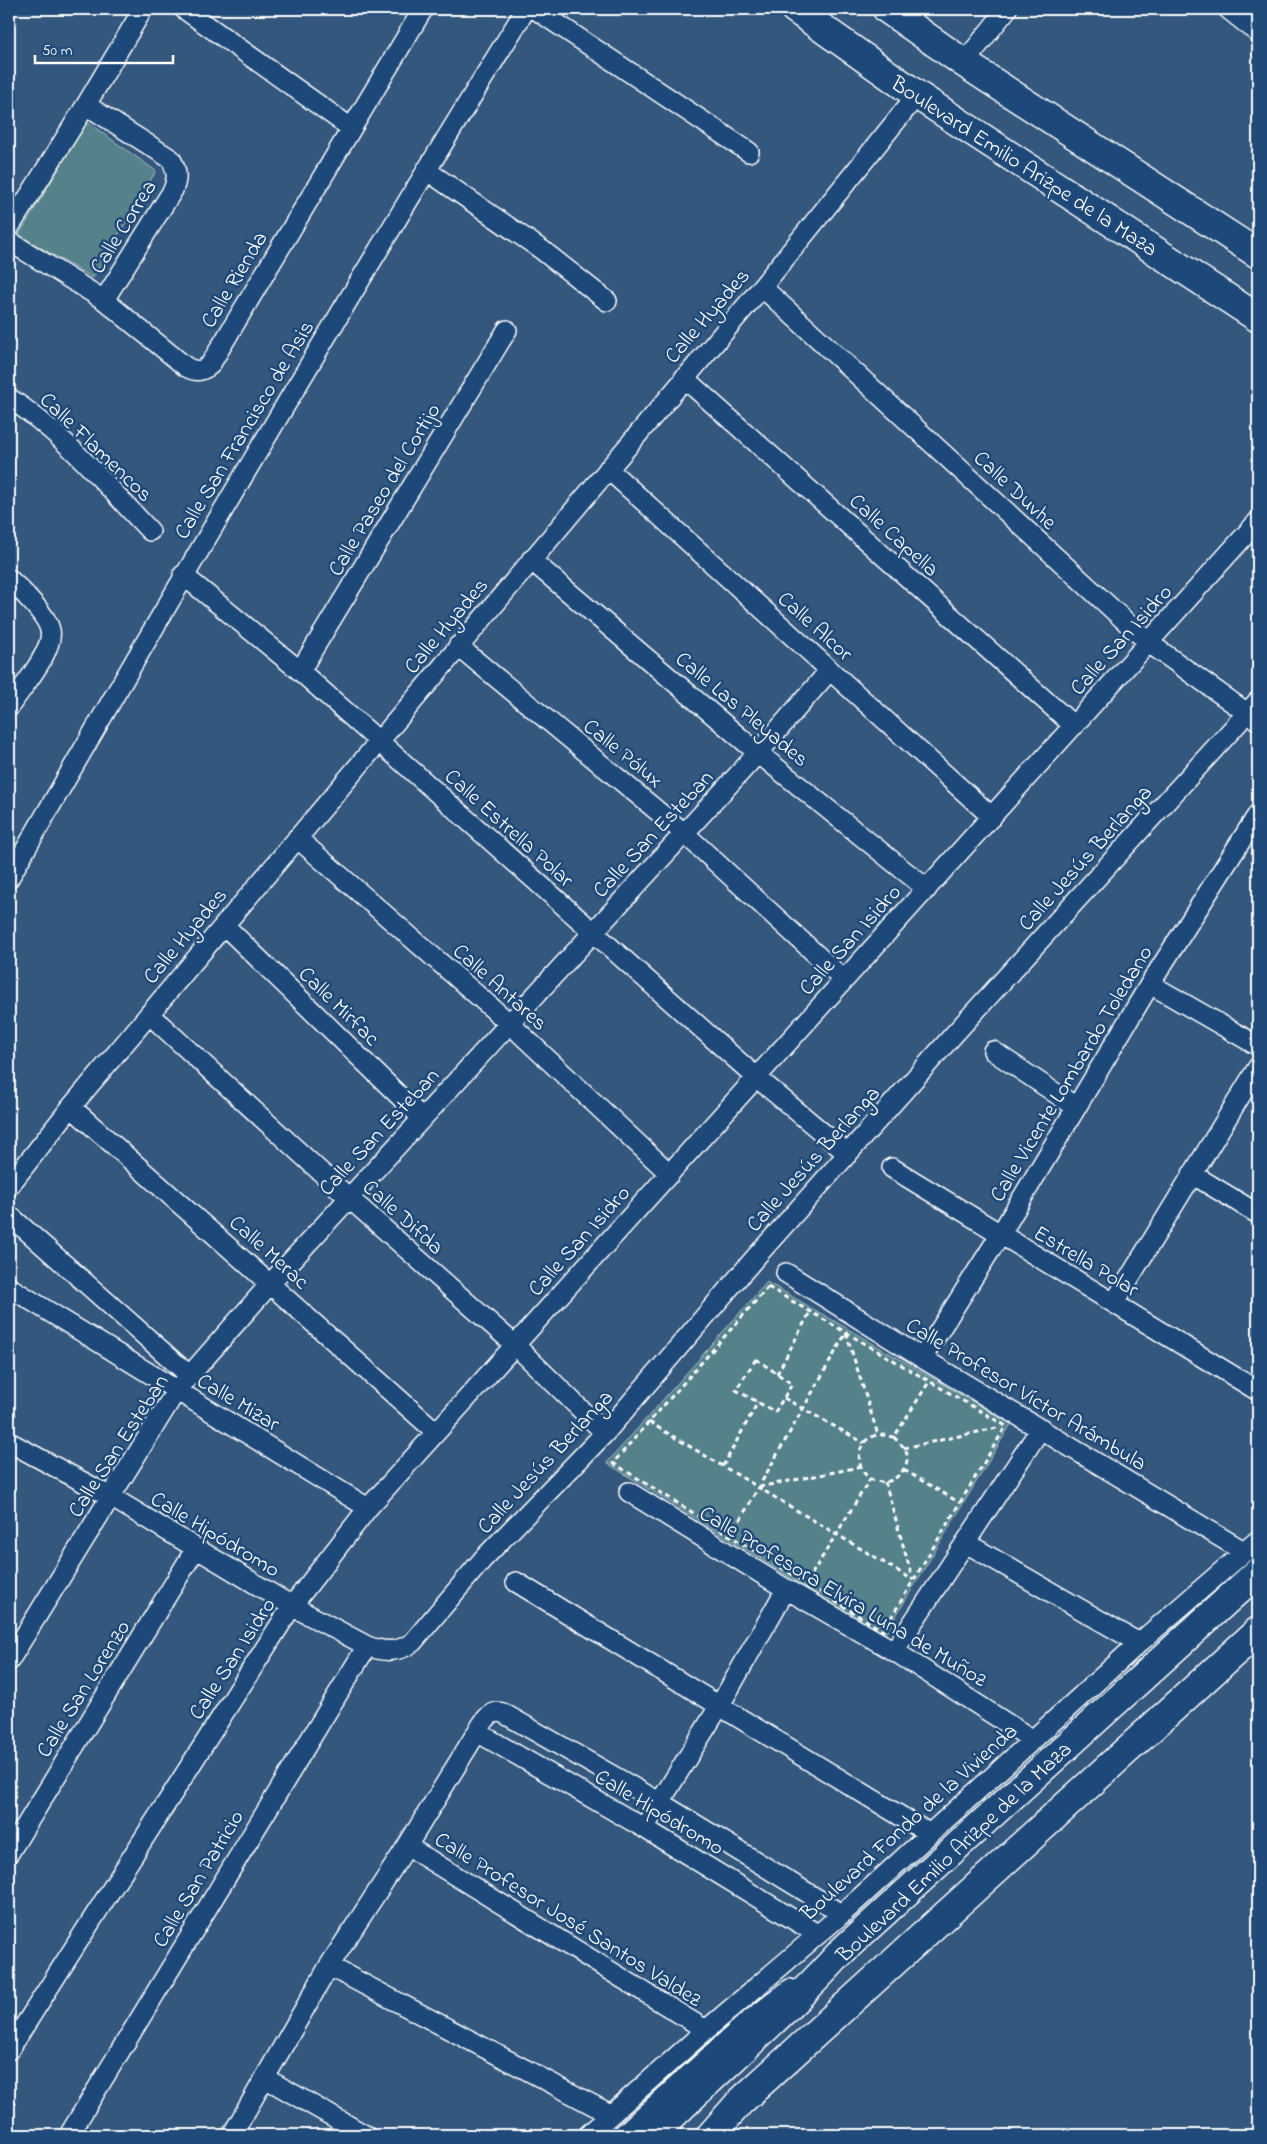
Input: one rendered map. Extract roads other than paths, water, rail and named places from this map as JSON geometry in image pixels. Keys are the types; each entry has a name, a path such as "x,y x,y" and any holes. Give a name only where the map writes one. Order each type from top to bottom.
{"highway":[{"name":"Boulevard Emilio Arizpe de la Maza","path":"795,9 917,95 1258,318"},
{"path":"887,9 964,63 1258,254"},
{"name":"Boulevard Emilio Arizpe de la Maza","path":"653,2135 702,2087 810,1988 843,1950 1254,1555"},
{"name":"Boulevard Emilio Arizpe de la Maza","path":"711,2135 740,2102 1258,1631"}],"street":[{"path":"9,228 143,9"},
{"path":"184,9 351,128"},
{"name":"Calle San Francisco de Asis","path":"9,878 184,575 426,170 526,9"},
{"path":"535,9 749,152"},
{"path":"964,63 1007,9"},
{"path":"1228,9 1258,32"},
{"name":"Calle Rienda","path":"9,241 104,300 186,367 195,371 203,370 210,365 351,128 415,12"},
{"name":"Calle Hyades","path":"9,1186 71,1107 762,287 917,95"},
{"name":"Calle Correa","path":"86,105 171,159 176,168 178,179 104,300"},
{"path":"426,170 542,250 607,301"},
{"name":"Calle Duvhe","path":"762,287 1149,643 1254,712"},
{"name":"Calle Paseo del Cortijo","path":"300,672 507,330"},
{"name":"Calle Capella","path":"684,378 1074,726"},
{"name":"Calle Flamencos","path":"9,398 33,413 71,448 150,531"},
{"name":"Calle Alcor","path":"608,469 992,817"},
{"name":"Calle San Isidro","path":"9,2050 292,1606 368,1508 927,890 1258,520"},
{"name":"Calle Las Pleyades","path":"531,560 758,753 927,890"},
{"name":"Calle Estrella Polar","path":"184,575 300,672 592,933 756,1077 848,1154"},
{"path":"9,579 46,621 50,631 47,650 9,707"},
{"name":"Calle Pólux","path":"458,646 684,833 844,980"},
{"name":"Calle San Esteban","path":"9,1661 176,1391 271,1283 758,753 830,670"},
{"name":"Calle Jesús Berlanga","path":"404,1649 413,1642 483,1560 605,1434 754,1258 957,1031 1254,712"},
{"name":"Calle Vicente Lombardo Toledano","path":"922,1358 1000,1235 1150,984 1258,814"},
{"name":"Calle Antares","path":"297,838 509,1023 670,1174"},
{"name":"Calle Mirfac","path":"224,925 422,1118"},
{"path":"1150,984 1258,1046"},
{"name":"Calle Difda","path":"149,1014 349,1198 514,1345 605,1434"},
{"path":"992,1051 1076,1107"},
{"path":"1114,1303 1258,1067"},
{"name":"Calle Merac","path":"71,1107 271,1283 436,1432"},
{"name":"Estrella Polar","path":"892,1168 1258,1391"},
{"path":"1192,1174 1258,1214"},
{"name":"Calle Mizar","path":"9,1215 190,1376"},
{"name":"Calle Profesor Víctor Arámbula","path":"786,1273 922,1358 1254,1555"},
{"name":"Calle Mizar","path":"9,1287 368,1508"},
{"path":"894,1651 1041,1428"},
{"name":"Calle Hipódromo","path":"9,1442 111,1497 292,1606 367,1646 379,1650 392,1651 404,1649"},
{"name":"Calle Profesora Elvira Luna de Muñoz","path":"629,1492 786,1590 894,1651 1033,1740"},
{"path":"966,1543 1139,1643"},
{"name":"Calle San Lorenzo","path":"9,1853 196,1548"},
{"name":"Boulevard Fondo de la Vivienda","path":"588,2135 706,2030 842,1914 1139,1643 1254,1555"},
{"path":"516,1582 930,1834"},
{"path":"644,1828 720,1705 786,1590"},
{"name":"Calle San Patricio","path":"68,2135 367,1646"},
{"name":"Calle Hipódromo","path":"817,1934 644,1828 477,1732 489,1714 494,1712 503,1713 659,1802 842,1914"},
{"path":"232,2135 329,1966 407,1846 477,1732"},
{"name":"Calle Profesor José Santos Valdez","path":"407,1846 706,2030"},
{"path":"622,2135 746,2023 843,1950"},
{"path":"329,1966 610,2114"},
{"path":"264,2078 365,2135"}]}
